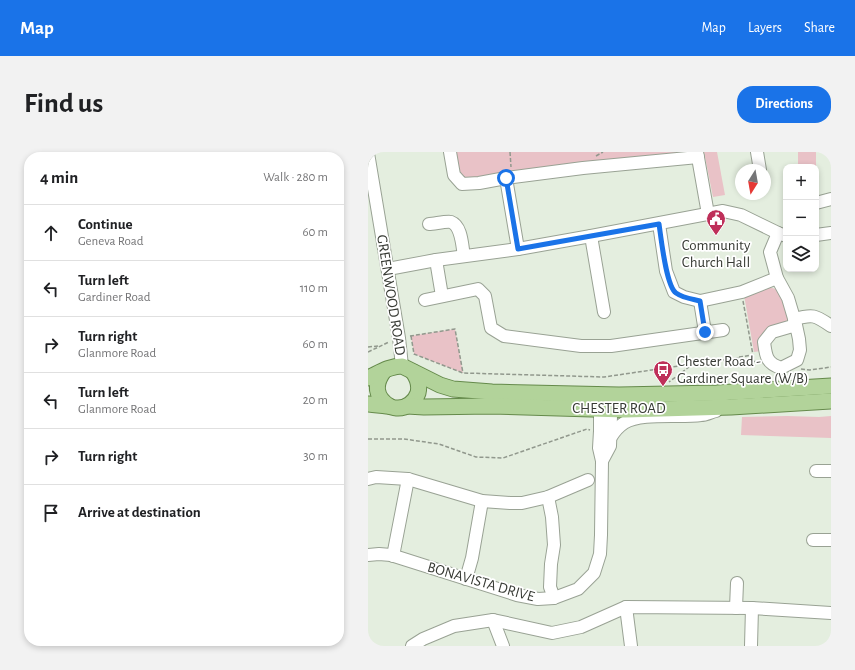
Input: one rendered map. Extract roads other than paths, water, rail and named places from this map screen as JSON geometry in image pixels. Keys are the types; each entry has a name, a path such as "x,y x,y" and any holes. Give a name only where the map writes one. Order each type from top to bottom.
{"main road":[{"path":"388,406 382,402 379,397 377,384 379,377 384,372 395,366 407,369 417,378 419,384 419,391 416,398 407,406"},
{"name":"CHESTER ROAD","path":"407,369 453,389 605,402 731,407 831,401"},
{"path":"368,378 384,372"},
{"name":"CHESTER ROAD","path":"368,404 394,408 407,406 424,408 605,402 831,386"}],"street":[{"path":"450,152 454,175 462,184 698,154 708,214"},
{"path":"757,152 759,164"},
{"name":"GREENWOOD ROAD","path":"368,153 373,214 405,337 407,369"},
{"path":"508,177 518,249"},
{"path":"819,202 831,199"},
{"path":"388,269 436,260 518,249 724,211 741,215 782,234 770,252 777,278 788,298 795,322 799,339 800,350 797,360 776,366 766,355 764,342 772,332 795,322 806,316 815,316 831,326"},
{"path":"429,224 450,222 456,225 459,229 464,256"},
{"path":"659,224 666,271 674,292 684,297 700,301 742,292 777,278"},
{"path":"819,233 831,233"},
{"path":"591,236 604,312"},
{"path":"436,260 442,296"},
{"path":"425,300 478,289 485,296 491,328 504,336 581,346 611,346 723,330"},
{"path":"700,301 705,332"},
{"name":"BONAVISTA DRIVE","path":"368,555 379,554 393,556 517,595 538,599 554,598 578,589 594,573 600,554 602,461 610,446 605,434 611,416 605,402"},
{"path":"605,434 634,419 702,415 731,407"},
{"path":"816,471 831,471"},
{"path":"368,479 376,477 408,479 482,502 522,503 548,496 588,480"},
{"path":"393,556 408,479"},
{"path":"548,496 552,517 554,545 550,587 554,598"},
{"path":"466,579 472,558 482,502"},
{"path":"812,540 831,540"},
{"path":"736,608 737,583"},
{"path":"626,607 631,646"},
{"path":"412,646 423,639 454,626 493,620 552,633 582,627 626,607 752,608 831,613"},
{"path":"751,646 752,608"},
{"path":"493,620 503,646"}],"place":[{"name":"Community Church Hall","path":"716,236"},
{"name":"Chester Road - Gardiner Square (W/B)","path":"663,387"}]}
